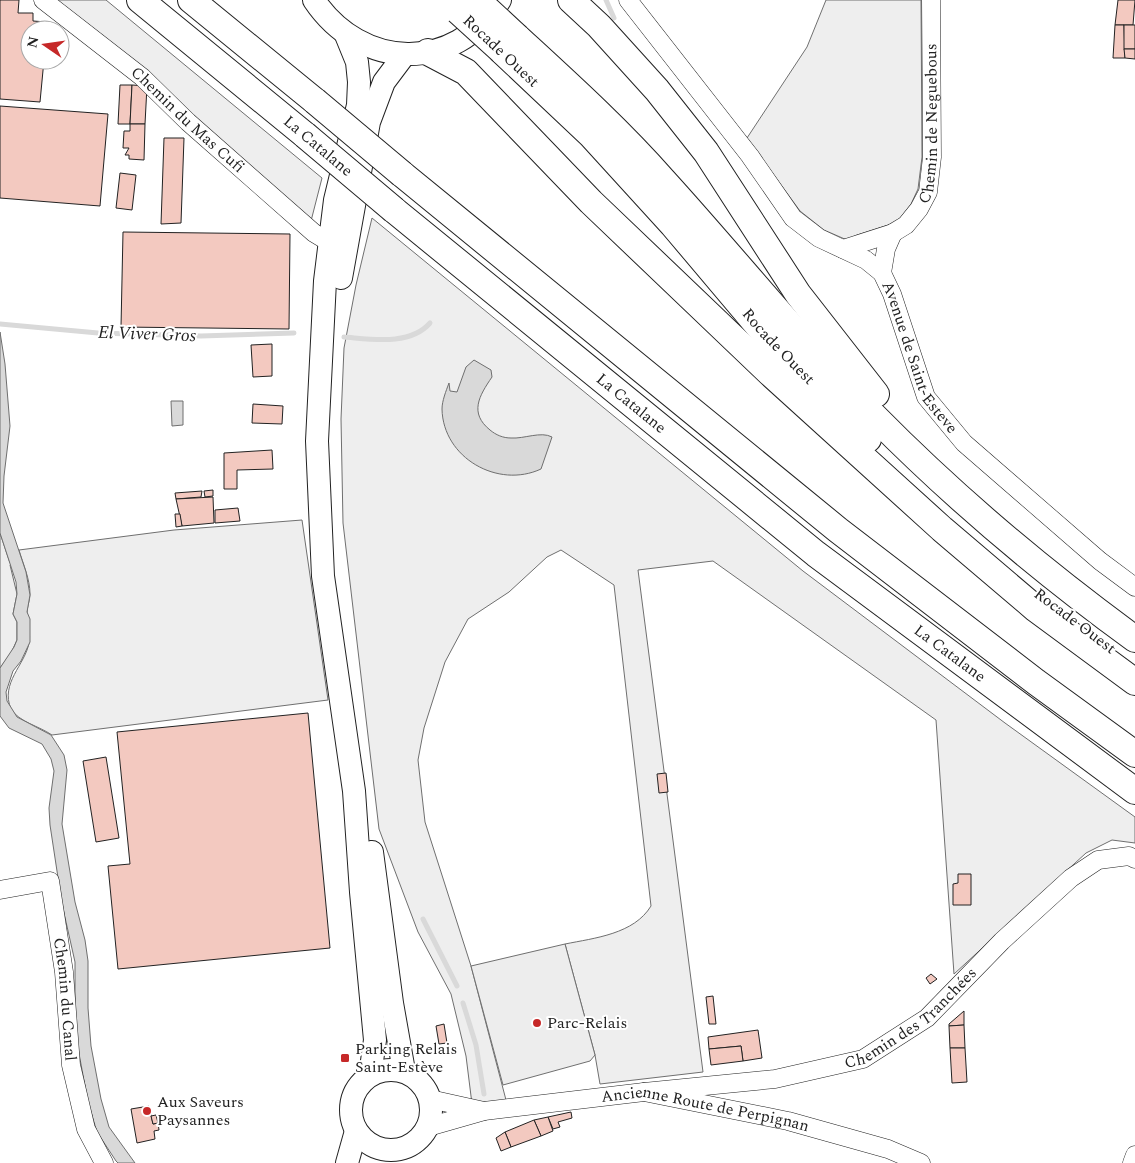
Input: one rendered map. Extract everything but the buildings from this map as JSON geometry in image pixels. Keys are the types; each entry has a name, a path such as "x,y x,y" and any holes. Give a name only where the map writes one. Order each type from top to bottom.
{"highway":[{"name":"La Catalane","path":"140,0 816,554 1018,706 1135,791"},
{"name":"La Catalane","path":"191,0 838,530 1135,754"},
{"path":"570,0 599,26 657,90 706,152 798,294 867,385 955,476 1088,604"},
{"name":"Rocade Ouest","path":"460,4 596,110 662,179 763,296 874,417 968,505 1088,604 1135,639"},
{"name":"Rocade Ouest","path":"510,44 674,225 766,334 918,489 1000,563 1135,666"},
{"path":"417,53 466,72 605,215 770,373 942,529 1036,609 1135,682"}],"main road":[{"path":"314,0 326,17 346,35 374,49 417,53 456,42 481,25 500,0"},
{"path":"346,35 357,62 360,82 358,105 336,200 329,242 318,391 317,441 320,532 324,576 354,791 361,892 375,1040 370,1075"},
{"path":"404,1071 382,931 332,523 330,419 333,347 342,259 369,122 384,82 417,53"},
{"path":"381,1071 404,1071 420,1081 430,1100 432,1114 428,1127 420,1138 409,1147 378,1156 372,1146 356,1131 352,1121 352,1101 356,1090 370,1075 381,1071"},
{"path":"348,1163 356,1131"}],"street":[{"name":"Chemin du Mas Cufi","path":"43,0 142,78 291,213 329,242"},
{"name":"Avenue de Saint-Esteve","path":"628,0 750,156 793,218 819,238 866,260 882,273 892,294 926,397 964,442 1093,555 1135,587"},
{"name":"Chemin de Neguebous","path":"893,233 906,225 919,209 928,192 932,157 931,0"},
{"path":"843,249 893,233"},
{"path":"882,273 886,249 893,233"},
{"name":"Chemin des Tranchées","path":"644,1092 775,1079 863,1059 926,1018 1002,941 1070,878 1098,860 1129,856 1135,859"},
{"name":"Chemin du Canal","path":"0,890 50,881 64,972 71,1065 86,1129 104,1163"},
{"name":"Ancienne Route de Perpignan","path":"428,1127 484,1111 644,1092 788,1121 888,1149 921,1163"},
{"name":"Ancienne Route de Perpignan","path":"430,1100 484,1111"},
{"path":"1132,1163 1135,1155"}],"shaded area":[{"path":"54,0 106,0 322,178 311,221"},
{"path":"826,0 921,0 922,157 918,189 911,204 900,218 888,225 847,240 824,230 800,211 747,138 807,47"},
{"path":"372,218 803,571 1005,723 1135,817 1135,843 1112,840 1086,853 954,974 936,720 713,561 638,570 703,1072 600,1084 595,1055 565,944 601,937 624,929 635,923 651,906 614,585 561,550 547,557 509,592 468,619 445,662 424,728 418,760 425,822 471,966 506,1100 472,1104 466,1056 451,994 418,932 379,829 343,523 341,419 344,348 356,285"},
{"path":"0,332 5,364 10,426 3,503 26,572 30,595 27,612 30,619 30,642 21,661 13,671 6,692 7,701 17,717 51,735 64,755 67,770 62,824 75,902 85,940 88,961 88,1008 91,1046 101,1099 109,1127 135,1163 118,1163 116,1161 97,1132 88,1102 78,1048 75,1008 75,962 62,904 50,825 49,808 54,771 51,759 42,744 9,728 0,716 0,668 17,640 17,622 13,614 17,594 16,582 0,533"},
{"path":"474,360 491,370 492,377 483,391 478,404 480,417 490,430 505,437 516,438 548,435 552,437 541,469 524,474 508,475 491,472 476,465 462,455 452,442 445,426 442,409 443,399 449,383 450,391 457,392 466,367"},
{"path":"171,401 183,401 183,425 172,426"},
{"path":"302,520 328,700 52,735 24,721 11,709 8,700 11,682 27,651 29,640 27,613 30,588 19,550 174,530"},
{"path":"0,533 10,563 12,564 10,565 17,594 13,614 17,622 17,640 11,653 0,668"},
{"name":"Parc-Relais","path":"565,944 595,1055 590,1061 503,1085 471,966"}],"waterway":[{"name":"El Viver Gros","path":"606,0 614,18"},
{"name":"El Viver Gros","path":"344,337 378,340 401,338 422,330 430,323"},
{"name":"El Viver Gros","path":"0,324 98,333 201,336 294,333"},
{"path":"423,919 457,986"},
{"path":"463,1003 476,1045 484,1094"}],"place":[{"name":"Parc-Relais","path":"537,1023"},
{"name":"Parking Relais Saint-Estève","path":"345,1058"},
{"name":"Aux Saveurs Paysannes","path":"147,1111"}]}
